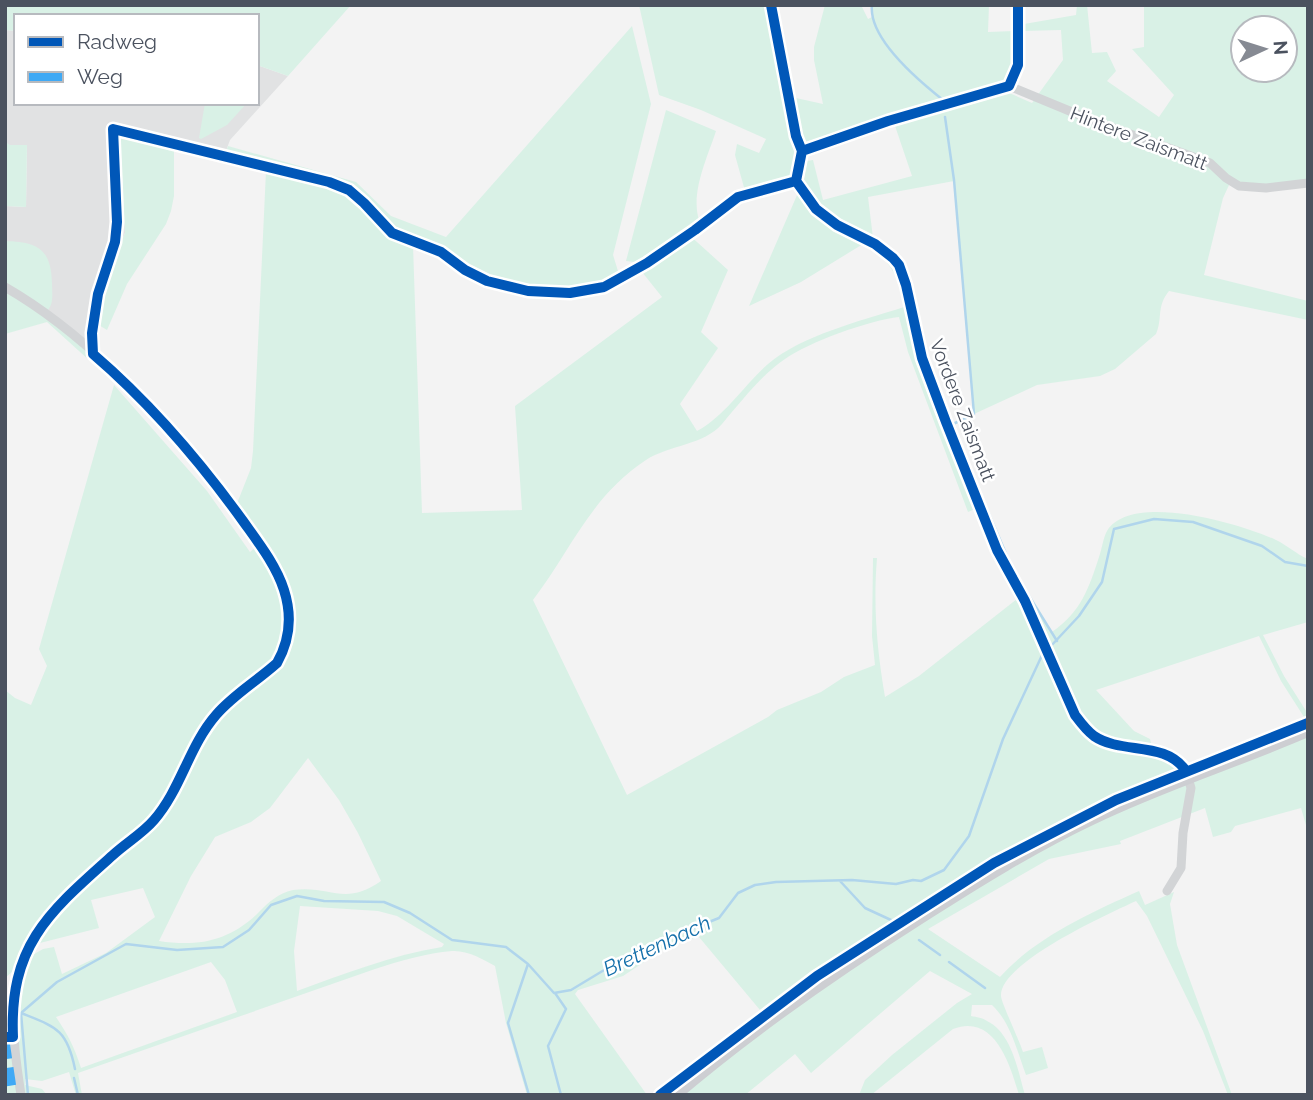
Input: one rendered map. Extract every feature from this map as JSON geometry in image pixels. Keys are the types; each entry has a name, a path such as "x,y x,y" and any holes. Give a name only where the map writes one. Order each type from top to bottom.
{"main road":[{"path":"677,1095 791,1007 900,932 1047,843 1119,807 1308,732"}],"street":[{"path":"1009,86 1018,65 1018,5"},
{"name":"Hintere Zaismatt","path":"1009,86 1089,119 1210,163 1239,186 1266,188 1308,183"},
{"name":"Vordere Zaismatt","path":"1009,86 888,121 802,151 796,181 816,209 837,225 875,244 899,265 922,358 946,422 997,550 1025,601 1075,715 1084,728 1107,743 1171,755 1182,764 1188,778"},
{"path":"5,287 33,303 57,322 132,387 168,427 218,486 260,546 284,589 289,620 286,640 277,663 215,715 198,742 174,792 154,821 112,856 35,934 10,985 21,1095"},
{"path":"1167,891 1181,868 1183,833 1191,788 1188,778"}],"shaded area":[{"path":"5,30 14,31 14,105 259,105 259,66 288,76 230,140 223,159 126,134 120,138 125,233 99,296 95,350 5,283 5,206 26,207 27,145 9,145 5,142"}],"green space":[{"path":"5,5 351,5 288,76 259,66 259,14 14,14 14,31 5,30"},
{"path":"639,5 768,5 772,22 780,19 796,98 823,104 814,47 825,5 861,5 868,19 872,17 872,5 989,5 988,32 1014,31 1014,64 1007,92 1032,103 1063,60 1061,30 1022,31 1024,24 1076,15 1077,5 1087,5 1092,53 1107,52 1116,71 1107,81 1159,117 1174,95 1132,49 1144,47 1144,5 1308,5 1308,186 1229,185 1223,198 1204,275 1308,301 1308,320 1169,291 1162,302 1156,334 1115,369 1100,376 1037,385 974,414 954,181 868,197 873,238 892,249 905,266 911,281 921,346 948,419 1014,570 1052,632 1070,616 1083,599 1107,531 1120,519 1139,513 1188,514 1239,526 1276,540 1308,559 1308,622 1263,635 1308,714 1308,832 1301,808 1235,826 1231,832 1213,837 1205,808 1120,841 1121,844 1049,859 928,929 1000,977 1047,938 1102,908 1139,891 1145,905 1174,892 1170,904 1177,945 1232,1095 1228,1095 1203,1031 1147,916 1136,901 1057,941 1017,969 1005,983 1002,1000 1023,1052 1042,1047 1048,1068 1026,1075 1013,1038 999,1012 992,1005 972,1005 971,1016 984,1019 996,1027 1008,1043 1025,1095 1019,1095 1005,1057 990,1035 980,1028 968,1026 953,1029 871,1095 859,1095 865,1080 892,1055 972,994 930,971 811,1073 795,1054 745,1095 655,1095 760,1010 699,937 667,947 623,976 578,990 575,994 647,1095 527,1095 506,1023 495,966 469,953 452,951 423,955 375,969 78,1073 82,1095 76,1095 69,1072 42,1081 25,1079 25,1085 42,1089 47,1095 5,1095 5,1022 18,1022 21,977 29,957 43,949 54,947 62,974 106,953 155,917 143,888 91,900 99,928 36,944 25,941 12,972 5,978 5,690 31,705 47,666 39,649 114,385 207,491 250,552 257,546 180,447 137,400 92,357 90,361 47,322 5,334 5,241 26,243 41,250 51,271 52,301 48,310 135,386 179,431 236,506 251,468 253,451 266,171 223,159 228,146 356,182 391,216 446,237 632,26 651,104 613,255 621,281 583,294 542,296 482,280 434,253 413,245 422,513 522,510 515,406 662,297 634,262 626,261 666,110 716,131 698,190 701,225 687,233 728,270 701,332 718,348 680,404 697,431 726,409 768,364 782,354 833,330 904,307 892,270 881,257 863,244 801,282 749,306 804,179 807,161 813,160 823,200 912,176 892,117 795,145 796,164 788,180 745,191 735,155 737,144 759,153 766,139 701,110 659,95","holes":["899,317 908,352 968,512 975,509 1017,599 919,676 885,697 876,628 877,558 873,558 872,636 875,665 777,710 627,795 533,600 596,507 627,474 655,455 696,441 715,431 768,373 796,352 857,327","1259,636 1281,681 1304,717 1303,722 1190,766 1171,752 1152,747 1150,739 1134,731 1096,690","308,758 339,800 381,881 357,893 306,889 288,891 224,936 200,942 159,941 191,876 215,837 251,822 270,808","300,906 378,911 397,916 444,944 442,947 368,966 297,991 294,951","211,962 225,980 237,1012 81,1068 56,1017"]},
{"path":"205,105 245,105 227,125 199,138"},
{"path":"126,134 174,147 174,196 166,224 127,284 107,330 97,324 99,296 125,233 120,138"},
{"path":"5,142 10,145 27,145 26,207 5,206"}],"waterway":[{"path":"872,5 873,18 886,45 909,71 943,100"},
{"path":"945,117 954,180 974,414 951,425"},
{"path":"966,460 1013,570 1057,641"},
{"name":"Brettenbach","path":"1050,647 1079,616 1102,582 1114,529 1154,519 1193,522 1262,546 1285,562 1308,566"},
{"name":"Brettenbach","path":"16,1014 21,1013 57,982 126,944 177,950 223,947 249,930 271,905 297,896 324,901 384,902 410,913 452,940 506,947 528,964 554,993 571,990 634,952 719,918 738,893 755,885 852,880 896,884 921,881 944,870 969,836 1003,739 1044,651"},
{"path":"840,881 865,908 891,920"},
{"path":"919,940 940,955"},
{"path":"949,962 985,988"},
{"path":"528,964 508,1023 529,1095"},
{"path":"555,993 566,1009 548,1046 561,1095"},
{"name":"Brettenbach","path":"28,1095 21,1013 51,1026 64,1037 75,1069"},
{"path":"74,1078 78,1095"}],"marked path":[{"path":"5,1041 13,1095"}],"cycle path":[{"path":"771,5 796,136 802,151 796,181 816,209 837,225 875,244 899,265 922,358 946,422 997,550 1025,601 1075,715 1091,734 1105,742 1167,755 1186,771"},
{"path":"802,151 888,121 1009,86 1018,65 1018,5"},
{"path":"5,1037 13,1037 18,978 26,954 38,933 52,913 70,895 154,820 216,715 277,663 285,645 288,627 287,599 281,581 255,537 173,433 93,354 92,333 98,294 115,242 117,222 113,129 329,182 349,190 392,233 441,252 465,270 487,281 528,291 570,293 604,287 647,263 738,197 796,181"},
{"path":"660,1095 817,976 994,863 1116,800 1308,723"}]}
